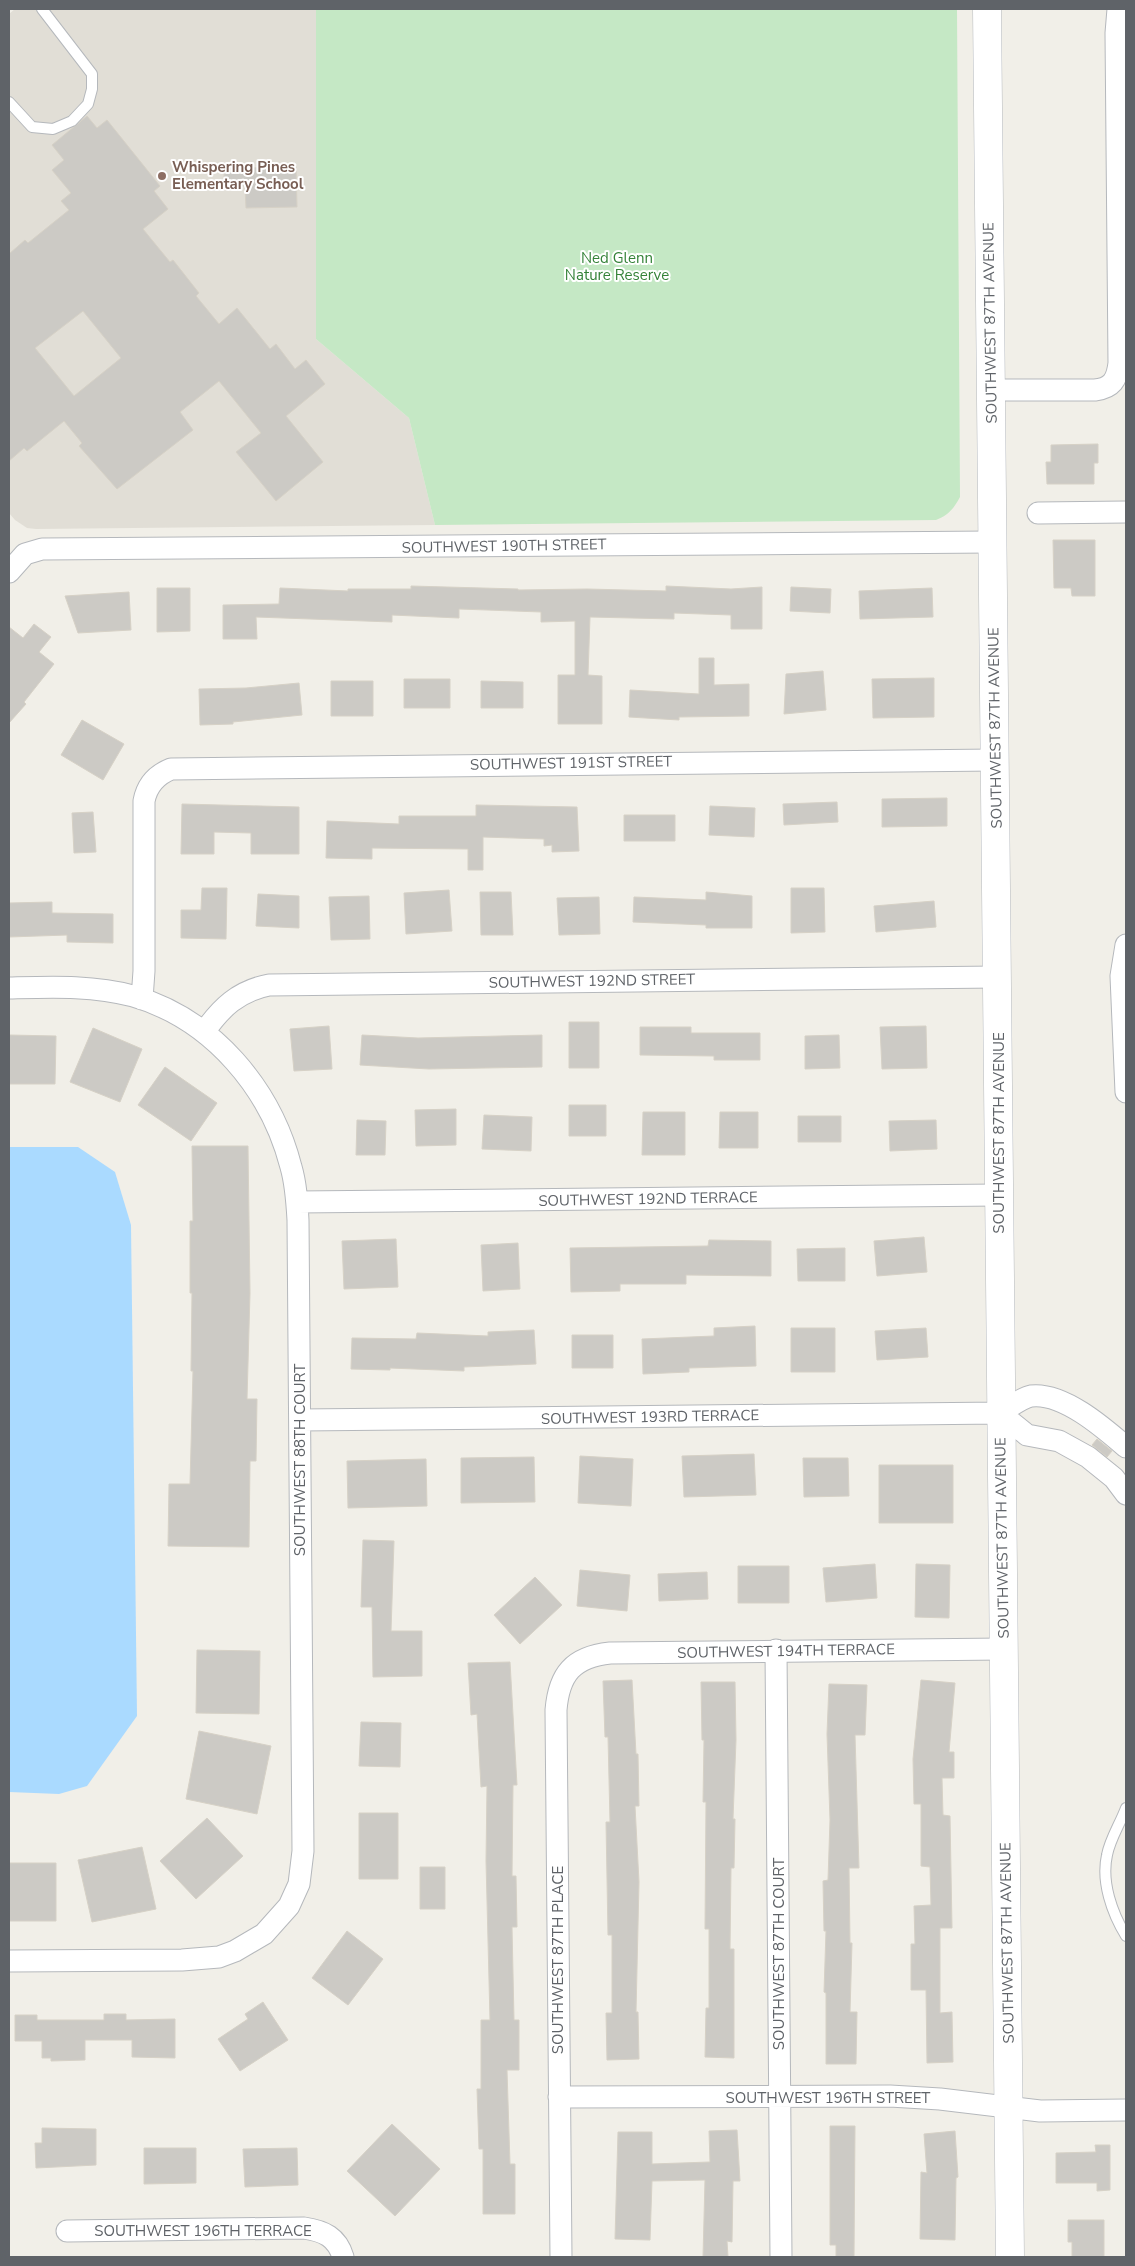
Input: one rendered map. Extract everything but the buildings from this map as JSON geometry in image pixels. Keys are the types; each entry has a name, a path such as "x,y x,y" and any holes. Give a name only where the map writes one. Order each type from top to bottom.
{"street":[{"name":"SOUTHWEST 87TH AVENUE","path":"987,9 1010,2257"},
{"path":"990,390 1095,390 1109,387 1116,378 1119,363 1116,42 1118,9"},
{"path":"1038,513 1126,512"},
{"name":"SOUTHWEST 190TH STREET","path":"12,559 32,551 42,550 992,542"},
{"name":"SOUTHWEST 191ST STREET","path":"142,999 144,971 143,808 146,793 151,783 162,772 180,767 995,760"},
{"path":"1126,945 1122,976 1126,1092"},
{"name":"SOUTHWEST 192ND STREET","path":"204,1032 218,1012 235,998 256,987 269,985 998,977"},
{"name":"SOUTHWEST 88TH COURT","path":"9,988 98,990 142,999 167,1009 204,1032 243,1071 258,1090 269,1109 292,1168 297,1202 303,1851 299,1884 289,1906 283,1914 264,1934 250,1943 219,1957 182,1960 9,1961"},
{"name":"SOUTHWEST 192ND TERRACE","path":"297,1202 999,1195"},
{"path":"1124,1485 1072,1447 1044,1437 1027,1435 1000,1413 1031,1396 1066,1404 1089,1417 1126,1446"},
{"name":"SOUTHWEST 193RD TERRACE","path":"300,1420 1000,1413"},
{"path":"1072,1447 1089,1417"},
{"name":"SOUTHWEST 194TH TERRACE","path":"572,1666 588,1656 610,1653 1004,1649"},
{"name":"SOUTHWEST 87TH COURT","path":"776,1650 781,2257"},
{"name":"SOUTHWEST 87TH PLACE","path":"561,2257 556,1710 562,1680 572,1666"},
{"name":"SOUTHWEST 196TH STREET","path":"559,2098 905,2096 1040,2111 1126,2110"},
{"name":"SOUTHWEST 196TH TERRACE","path":"67,2231 304,2228 323,2232 340,2249"}],"lane":[{"path":"9,102 32,128 53,129 72,121 88,104 92,89 92,74 42,9"},
{"path":"1126,1808 1110,1844 1105,1874 1110,1899 1126,1936"}],"shaded area":[{"name":"Whispering Pines Elementary School","path":"15,9 316,9 316,339 409,418 435,525 36,529 27,528 15,520 9,513 9,14"}],"green space":[{"name":"Ned Glenn Nature Reserve","path":"316,9 957,9 960,497 953,508 936,520 435,525 409,418 316,339"}],"water":[{"path":"9,1147 78,1147 115,1172 131,1225 137,1716 87,1786 59,1794 9,1792"}],"place":[{"name":"Whispering Pines Elementary School","path":"162,176"}]}
